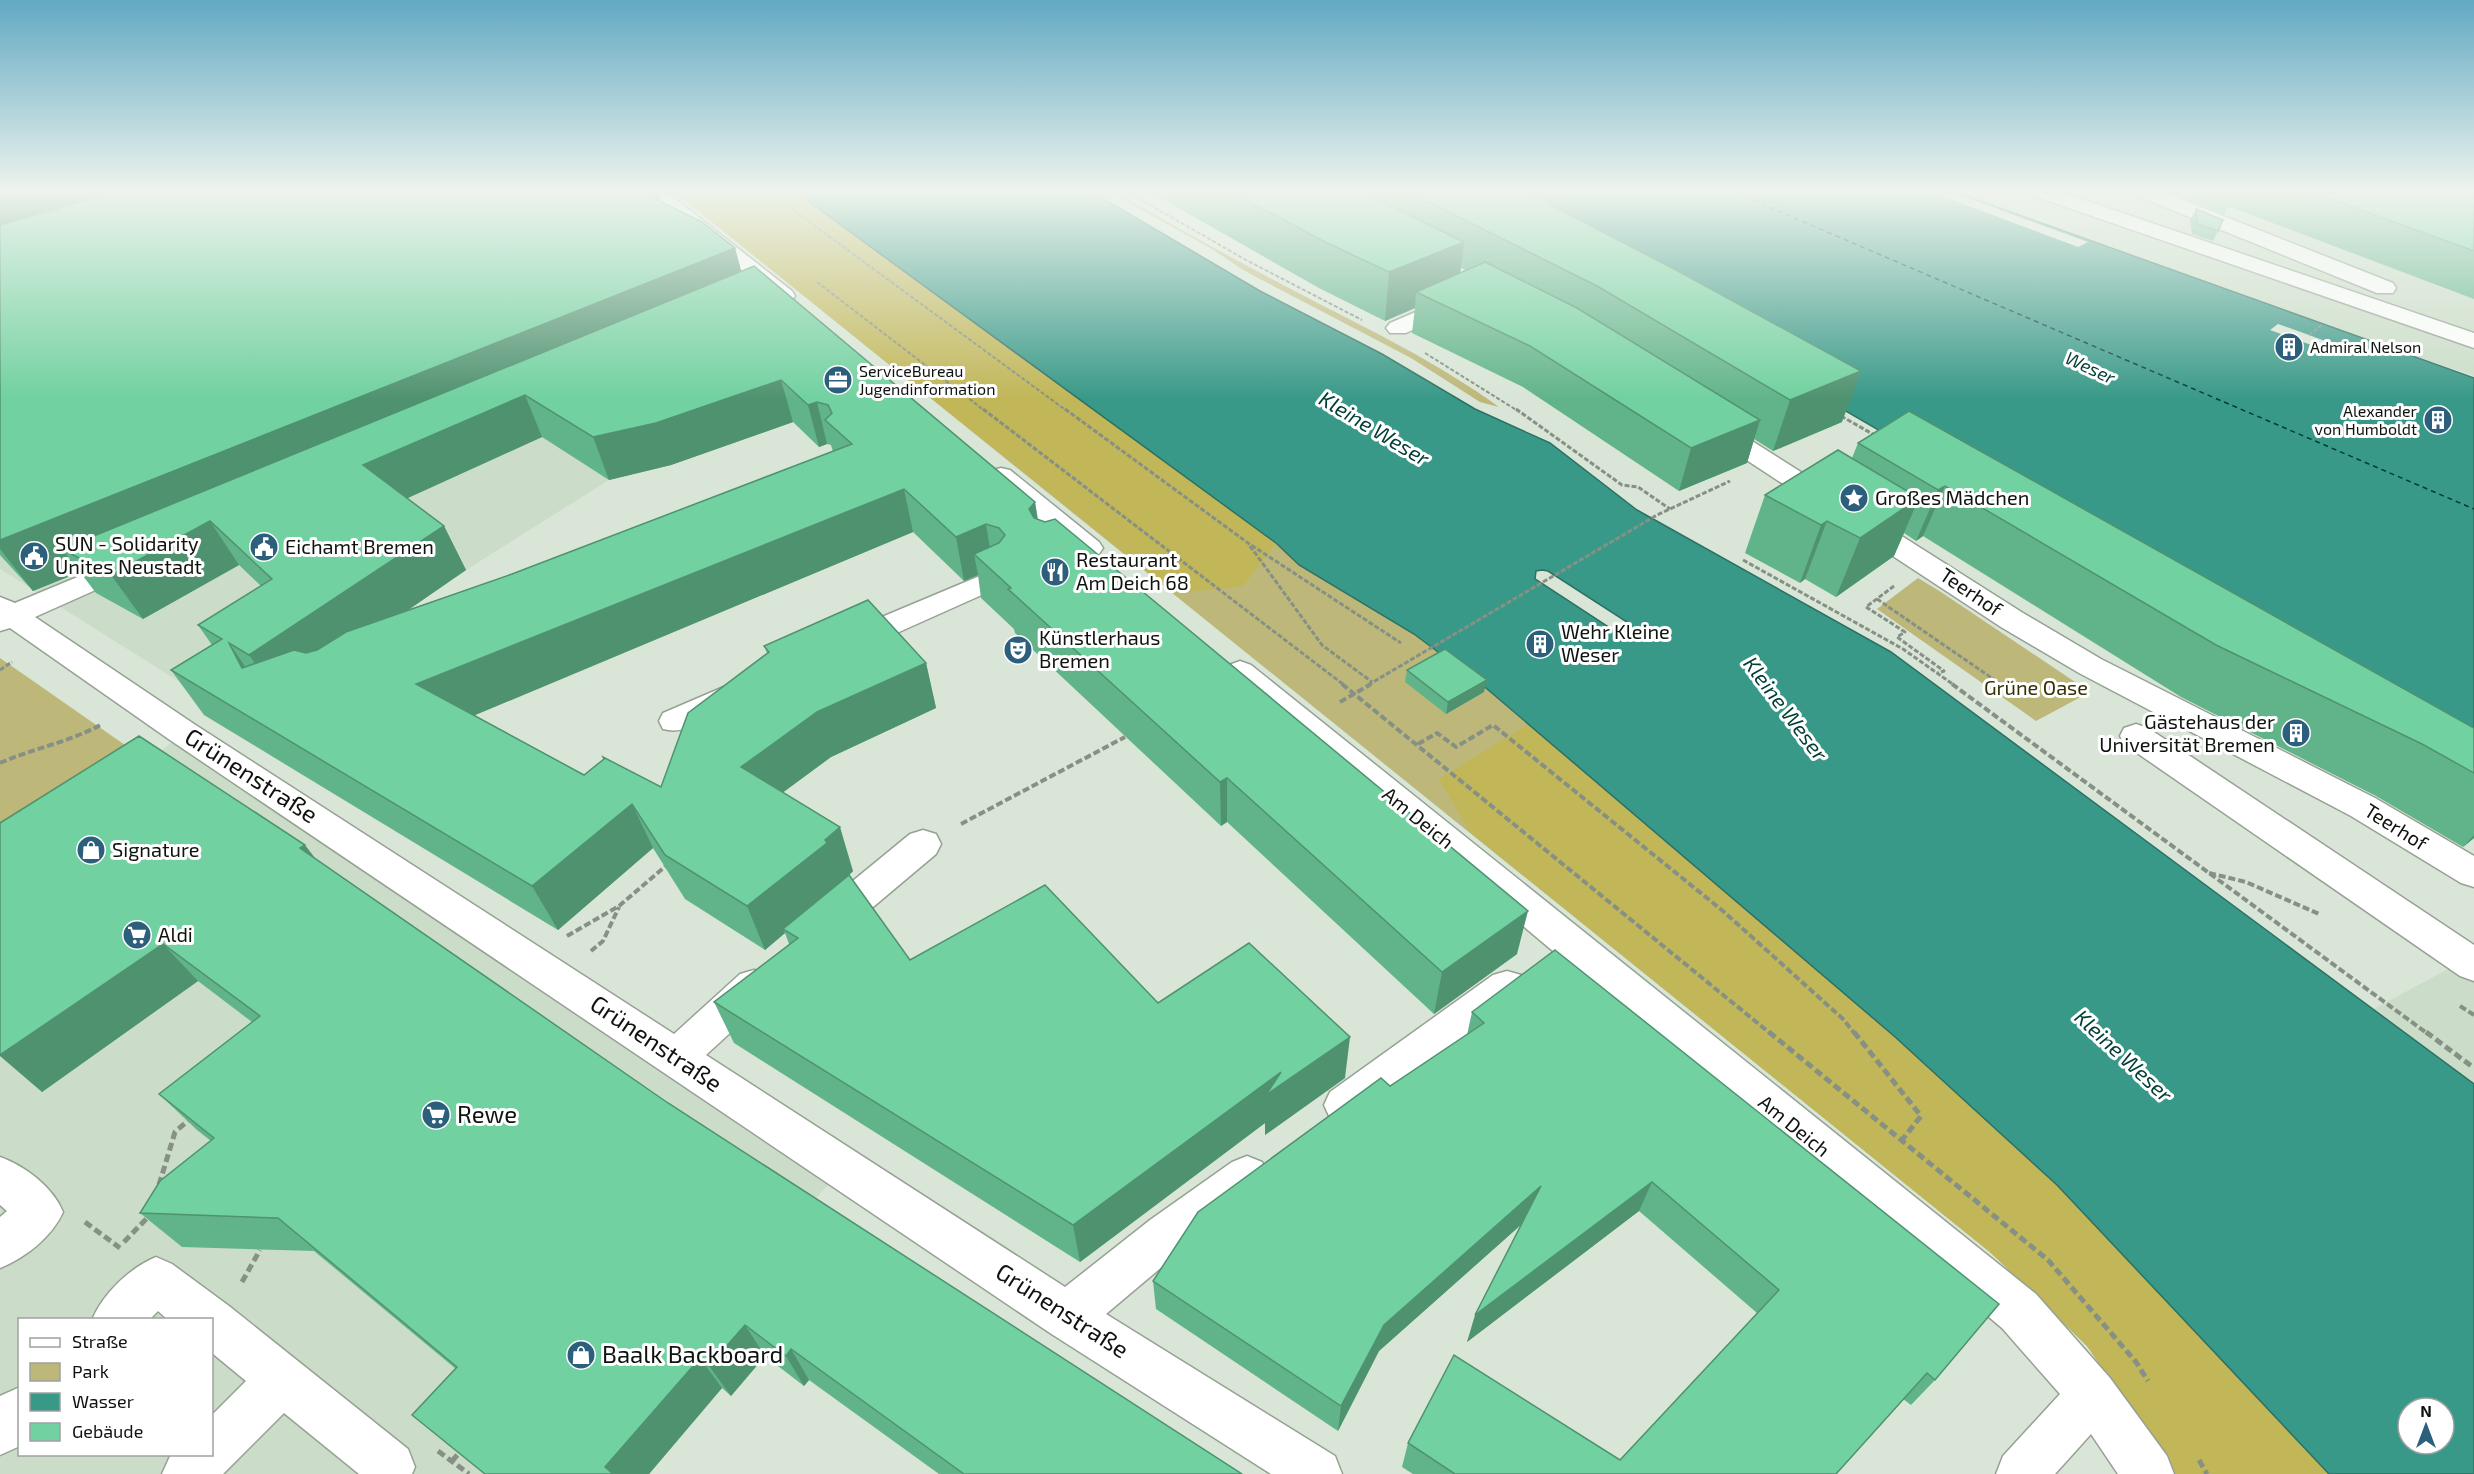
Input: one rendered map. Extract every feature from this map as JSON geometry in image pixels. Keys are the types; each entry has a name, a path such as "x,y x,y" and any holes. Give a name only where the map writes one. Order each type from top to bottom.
{"street":[{"path":"730,262 765,294 812,319"},
{"path":"2244,262 2474,341"},
{"path":"2321,262 2474,322"},
{"path":"1398,328 1476,292 1452,274"},
{"name":"Teerhof","path":"1689,411 1926,562 2012,620 2090,666 2363,807 2474,873"},
{"path":"972,453 1066,548 1118,572"},
{"path":"4,615 155,554"},
{"path":"825,653 994,579"},
{"name":"Grünenstraße","path":"4,615 140,703 168,742 235,748 547,972 1067,1316 1317,1474"},
{"name":"Am Deich","path":"1220,656 2019,1311 2093,1395 2149,1474"},
{"path":"675,721 750,686"},
{"path":"2136,736 2474,965"},
{"path":"676,1058 791,954 923,844"},
{"path":"1067,1316 1166,1235 1569,942"},
{"path":"0,1177 41,1212 0,1246"},
{"path":"117,1318 156,1280 204,1318"},
{"path":"213,1324 390,1467 384,1474"},
{"path":"213,1449 282,1380"},
{"path":"2021,1474 2093,1395"},
{"path":"0,1430 18,1414"},
{"path":"187,1474 206,1456"}],"path":[{"path":"864,262 1248,543 1401,643"},
{"path":"809,276 1419,744 2048,1260 2136,1362 2154,1390"},
{"path":"1839,415 1879,438"},
{"path":"1337,704 1418,654 1657,515 1769,462"},
{"path":"1622,485 1638,487 1670,509"},
{"path":"1248,543 1322,645 1372,682"},
{"path":"1743,560 1903,649 2474,1068"},
{"path":"1926,562 1866,607 1905,632 1897,637 1944,670 1937,673"},
{"path":"1877,599 2004,687"},
{"path":"0,763 32,749 75,740 140,703"},
{"path":"1419,744 1437,733 1456,747 1492,725 1723,911 1843,1019 1921,1116 1902,1140"},
{"path":"923,844 1125,737"},
{"path":"547,972 577,928 619,906 673,859"},
{"path":"2208,873 2214,872 2243,881 2323,915"},
{"path":"547,972 603,941 619,906"},
{"path":"156,1196 175,1132 200,1110"},
{"path":"119,1247 149,1218 153,1207"},
{"path":"41,1212 78,1217 145,1266 156,1280"},
{"path":"435,1448 469,1474"},
{"path":"452,1461 459,1453"},
{"path":"2196,1455 2207,1474"}],"shaded area":[{"path":"762,262 891,262 1276,543 1243,586 1174,593"},
{"path":"2149,262 2474,262 2474,376"},
{"path":"770,303 793,422 671,465 609,480 466,570 316,674 218,706 0,569 0,492"},
{"path":"1529,724 1894,1036 2057,1185 2296,1436 2329,1474 2174,1474 2087,1346 1991,1253 1470,832 1439,779"},
{"path":"182,735 840,1172 563,1474 0,1474 0,868"},
{"path":"2474,955 2474,1084 2372,1010"}],"green space":[{"path":"761,262 891,262 1276,543 1299,565 1414,634 1486,688 1894,1036 2329,1474 2167,1463 2087,1346 1991,1253"},
{"path":"1231,262 1239,262 1406,349 1477,391 1499,407 1480,402 1411,358"},
{"name":"Grüne Oase","path":"1918,578 2090,692 2036,721 1877,609"},
{"path":"0,658 125,745 0,825"}],"water":[{"name":"Kleine Weser","path":"891,262 1211,262 1260,291 1382,354 1475,409 1550,443 1637,510 1891,652 2474,1084 2474,1474 2329,1474 2057,1185 1894,1036 1486,688 1414,634 1299,565 1276,543","holes":["1536,571 1548,571 1627,622 1629,627 1623,631 1613,630 1535,579"]},
{"name":"Weser","path":"1589,262 2150,262 2474,378 2474,776"}],"pier":[{"path":"2278,324 2341,347 2333,353 2270,330"}],"building":[{"path":"0,262 700,262 0,540"},
{"path":"1367,262 1415,262 1389,272"},
{"path":"1485,262 1577,308 1760,420 1691,448 1530,346 1416,292"},
{"path":"1549,262 1660,262 1861,371 1790,400 1597,286"},
{"path":"754,266 1035,502 1029,509 1034,518 1045,522 1055,519 1528,911 1442,972 1227,778 1220,782 1008,589 1011,588 974,554 999,543 1005,535 999,528 986,524 956,537 904,489 416,684 584,775 604,759 603,757 661,787 688,713 769,652 764,646 868,600 926,663 817,712 741,767 840,827 825,840 827,843 747,906 665,855 632,804 532,886 171,670 222,639 198,625 272,579 210,521 111,575 62,549","holes":["781,380 808,405 817,402 828,405 832,413 825,420 852,444 512,574 346,632 317,650 306,653 294,650 242,668 229,643 249,655 444,526 363,465 525,395 593,437 656,423"]},
{"path":"1909,411 2474,728 2474,773 2422,744 2216,645 1945,486 1938,490 1858,443"},
{"path":"1838,450 1919,498 1860,538 1827,521 1821,525 1765,495"},
{"path":"1445,649 1487,680 1448,702 1407,670"},
{"path":"139,736 305,845 300,848 668,1103 1242,1474 964,1474 791,1349 786,1356 745,1325 709,1366 700,1358 605,1467 613,1474 485,1474 412,1415 457,1367 278,1218 140,1213 160,1181 214,1138 159,1094 260,1016 163,944 0,1055 0,823"},
{"path":"849,875 910,960 1045,885 1158,1003 1249,943 1350,1037 1266,1095 1281,1072 1073,1225 714,1002 798,938 783,929"},
{"path":"1555,950 1999,1304 1935,1380 1927,1373 1836,1474 1455,1474 1408,1443 1454,1355 1620,1460 1779,1290 1652,1182 1475,1315 1541,1186 1384,1325 1341,1406 1153,1281 1198,1212 1381,1078 1390,1086 1484,1023 1472,1012"}],"ferry route":[{"path":"1897,262 2474,509"}],"place":[{"name":"Admiral Nelson","path":"2289,347"},
{"name":"ServiceBureau Jugendinformation","path":"838,380"},
{"name":"Alexander von Humboldt","path":"2438,420"},
{"name":"Großes Mädchen","path":"1854,498"},
{"name":"Eichamt Bremen","path":"264,547"},
{"name":"SUN - Solidarity Unites Neustadt","path":"34,556"},
{"name":"Restaurant Am Deich 68","path":"1055,572"},
{"name":"Wehr Kleine Weser","path":"1540,644"},
{"name":"Künstlerhaus Bremen","path":"1018,650"},
{"name":"Gästehaus der Universität Bremen","path":"2296,733"},
{"name":"Signature","path":"91,850"},
{"name":"Aldi","path":"137,935"},
{"name":"Rewe","path":"436,1115"},
{"name":"Baalk Backboard","path":"581,1355"}]}
